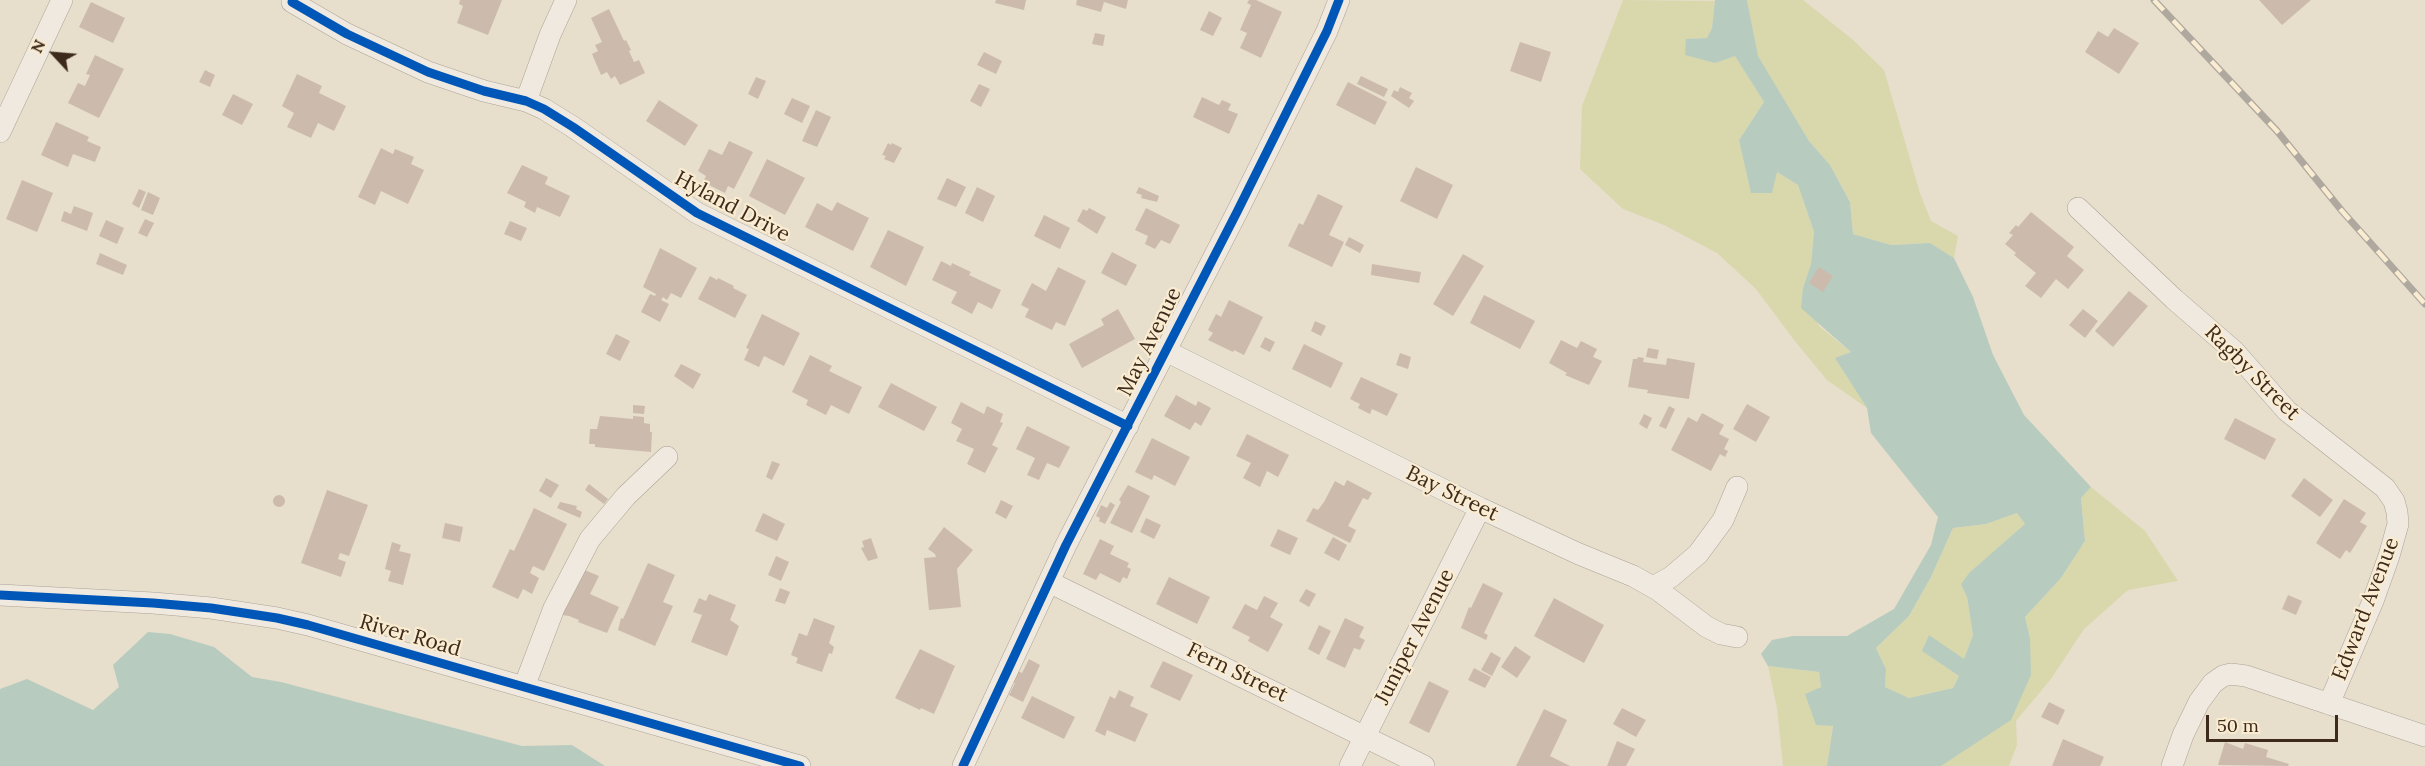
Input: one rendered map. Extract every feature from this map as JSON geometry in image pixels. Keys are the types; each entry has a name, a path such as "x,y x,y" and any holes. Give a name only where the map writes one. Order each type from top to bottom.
{"street":[{"path":"0,132 62,0"},
{"path":"526,101 550,35 566,0"},
{"name":"May Avenue","path":"963,766 1049,582 1322,42 1340,0"},
{"name":"Hyland Drive","path":"292,2 347,34 428,72 484,91 526,101 573,127 697,213 1128,426"},
{"name":"Ragby Street","path":"2078,208 2174,299 2234,351 2287,411 2385,488 2394,501 2397,512"},
{"name":"Bay Street","path":"1166,351 1480,508 1653,587 1707,627 1721,634 1737,637"},
{"path":"524,687 554,608 590,539 626,496 667,457"},
{"path":"1653,587 1671,577 1698,554 1723,520 1737,487"},
{"name":"Juniper Avenue","path":"1350,766 1480,508"},
{"name":"Edward Avenue","path":"2329,704 2373,601 2398,524 2397,512"},
{"name":"Fern Street","path":"1049,582 1424,766"},
{"name":"River Road","path":"0,595 153,603 211,608 276,618 319,628 800,766"},
{"path":"2172,766 2183,735 2199,702 2213,683 2223,676 2246,676 2425,736"}],"green space":[{"path":"1623,0 1715,1 1712,28 1707,38 1686,39 1735,55 1764,102 1739,140 1777,172 1798,185 1814,232 1811,264 1803,288 1819,326 1851,352 1836,358 1867,408 1827,380 1756,289 1717,253 1664,225 1623,209 1580,169 1582,106"},
{"path":"1747,0 1803,0 1852,39 1884,70 1920,193 1931,221 1958,236 1954,258 1930,243 1891,245 1853,234 1850,202 1830,165 1809,141 1757,56"},
{"path":"2091,487 2145,531 2178,581 2128,590 2084,629 2051,679 2016,721 2017,745 2009,766 1941,766 1953,756 2030,638 2025,617 2061,578 2085,541 2081,498"},
{"path":"2017,513 2026,524 1970,572 1967,597 1973,635 1964,660 1923,651 1959,676 1953,688 1909,698 1885,687 1886,669 1876,648 1909,616 1931,577 1953,528 1986,524"},
{"path":"1768,666 1819,672 1821,687 1806,694 1833,726 1827,766 1783,766 1777,708"}],"shaded area":[{"path":"1715,0 1747,0 1758,56 1809,141 1830,165 1850,202 1853,234 1891,245 1930,243 1954,258 1973,297 1993,355 2024,415 2091,487 2081,498 2085,541 2061,578 2025,617 2030,638 2031,675 2011,720 1941,766 1827,766 1833,726 1816,725 1805,694 1821,687 1819,672 1768,666 1761,654 1772,640 1793,636 1847,636 1894,609 1931,545 1938,517 1871,433 1867,408 1835,358 1851,352 1801,308 1803,288 1811,264 1814,232 1798,185 1777,172 1772,193 1751,193 1739,140 1764,102 1735,56 1715,63 1685,55 1686,39 1707,38 1712,28","holes":["2017,513 2025,524 1970,572 1961,584 1967,597 1973,635 1964,659 1929,635 1922,651 1959,676 1953,688 1909,698 1885,687 1886,669 1876,648 1909,616 1931,577 1953,528 1986,524"]},
{"path":"148,632 170,634 214,647 252,677 281,682 522,746 572,745 605,766 0,766 0,689 27,679 93,710 119,687 113,665"}],"building":[{"path":"460,0 502,0 488,35 457,23 463,6 459,4"},
{"path":"996,0 1026,0 1024,10 995,3"},
{"path":"1077,0 1128,0 1126,9 1104,2 1101,12 1076,5"},
{"path":"1249,0 1256,0 1282,12 1261,58 1240,48 1247,33 1240,30 1251,5 1247,3"},
{"path":"2259,0 2311,0 2282,25"},
{"path":"91,2 125,18 113,43 79,27"},
{"path":"609,9 624,41 626,40 631,50 629,51 634,62 639,60 645,73 620,85 615,76 611,79 607,72 601,75 592,54 598,51 595,45 602,42 591,18"},
{"path":"1209,11 1222,18 1213,36 1200,30"},
{"path":"2114,28 2139,43 2119,74 2085,52 2098,31 2108,37"},
{"path":"1095,33 1105,35 1103,46 1092,44"},
{"path":"1520,42 1551,52 1541,82 1510,71"},
{"path":"984,52 1002,61 996,74 977,65"},
{"path":"95,55 124,69 99,118 68,103 78,83 85,86 90,75 86,74"},
{"path":"205,70 215,75 210,87 199,82"},
{"path":"297,74 322,86 319,93 346,106 334,131 318,123 311,138 287,127 294,113 282,106"},
{"path":"1361,76 1388,89 1384,97 1357,84"},
{"path":"756,77 766,81 758,99 748,94"},
{"path":"1348,82 1387,102 1375,125 1336,105"},
{"path":"979,84 990,89 981,107 970,101"},
{"path":"1400,87 1412,93 1409,98 1414,101 1409,108 1391,96 1394,90 1398,92"},
{"path":"233,94 253,104 242,125 222,115"},
{"path":"1202,97 1219,105 1222,100 1231,104 1228,110 1238,114 1229,134 1193,117"},
{"path":"792,98 810,106 802,123 784,114"},
{"path":"659,100 698,125 685,146 646,121"},
{"path":"816,110 831,117 817,147 802,141"},
{"path":"56,122 89,137 87,141 101,147 95,162 73,154 68,167 41,155"},
{"path":"729,141 753,152 734,189 728,186 725,193 703,182 706,176 698,171 709,149 722,155"},
{"path":"888,143 902,148 894,163 884,159 886,156 882,155"},
{"path":"381,148 393,154 395,149 414,157 411,164 424,170 408,204 381,191 375,205 358,197"},
{"path":"767,159 805,178 785,215 749,196"},
{"path":"522,165 548,177 545,184 570,196 560,217 537,207 535,213 524,207 526,202 507,193"},
{"path":"1416,167 1453,185 1437,219 1400,201"},
{"path":"947,178 966,187 956,207 937,199"},
{"path":"22,180 53,193 37,232 6,219"},
{"path":"977,187 995,196 983,222 965,213"},
{"path":"1139,187 1159,196 1157,202 1141,198 1142,195 1136,193"},
{"path":"139,189 146,192 139,208 132,204"},
{"path":"148,192 160,198 153,215 141,210"},
{"path":"1318,194 1343,206 1329,235 1344,242 1332,267 1288,246 1299,223 1303,225"},
{"path":"837,202 869,218 853,251 805,227 817,203 832,211"},
{"path":"74,206 93,213 87,231 61,221 64,211 71,214"},
{"path":"1089,208 1106,217 1097,234 1077,221 1083,209 1087,211"},
{"path":"1146,208 1180,225 1170,244 1161,240 1155,249 1145,244 1148,236 1135,230"},
{"path":"2031,212 2074,247 2067,256 2084,270 2068,289 2056,279 2041,298 2025,286 2036,273 2014,255 2016,253 2005,244 2013,235 2009,233 2016,225 2018,227"},
{"path":"1044,215 1070,228 1060,249 1034,236"},
{"path":"145,219 154,223 147,237 138,233"},
{"path":"106,220 124,228 117,244 99,236"},
{"path":"510,221 527,228 521,241 504,234"},
{"path":"888,230 924,247 906,286 870,267"},
{"path":"1349,237 1364,245 1360,253 1345,245"},
{"path":"660,248 697,268 681,298 671,293 667,300 663,297 661,300 669,304 660,322 641,312 650,294 655,296 656,294 643,287"},
{"path":"1112,252 1137,265 1126,286 1101,273"},
{"path":"100,253 127,265 123,275 96,264"},
{"path":"1463,254 1484,266 1453,316 1433,304"},
{"path":"941,261 951,266 952,263 971,272 969,275 1001,290 992,309 978,302 972,314 951,303 957,292 932,280"},
{"path":"1372,264 1421,272 1419,283 1371,275"},
{"path":"1058,267 1086,281 1065,326 1056,322 1052,330 1025,317 1029,309 1021,305 1032,283 1046,291"},
{"path":"1819,267 1833,276 1823,292 1809,283"},
{"path":"710,276 734,286 733,288 747,295 735,318 698,299"},
{"path":"2129,291 2148,306 2113,347 2095,331"},
{"path":"1484,295 1535,321 1520,349 1470,323"},
{"path":"1229,300 1263,317 1244,355 1208,340 1213,333 1208,330 1216,314 1221,317"},
{"path":"1118,309 1135,339 1082,368 1069,344 1104,325 1101,319"},
{"path":"2083,309 2098,321 2085,338 2069,325"},
{"path":"762,314 800,333 784,366 764,356 759,367 744,360 749,349 746,348"},
{"path":"1315,321 1326,326 1321,336 1311,331"},
{"path":"616,334 630,341 620,361 606,354"},
{"path":"1265,337 1275,342 1270,352 1260,347"},
{"path":"1561,340 1577,348 1581,341 1597,349 1593,357 1602,361 1589,385 1565,375 1567,373 1549,363"},
{"path":"1304,344 1343,363 1331,388 1292,369"},
{"path":"1648,348 1659,350 1657,359 1646,357"},
{"path":"1400,353 1411,357 1408,369 1396,365"},
{"path":"810,355 832,366 829,371 862,387 849,414 831,405 826,415 806,405 808,400 792,392"},
{"path":"1644,358 1643,362 1666,365 1667,358 1695,363 1689,399 1647,393 1648,390 1628,387 1633,359"},
{"path":"681,364 701,374 693,389 674,376"},
{"path":"1361,377 1398,394 1387,416 1372,409 1370,414 1358,408 1360,404 1350,399"},
{"path":"891,383 937,407 924,431 878,407"},
{"path":"1176,395 1196,406 1198,401 1211,408 1201,426 1195,422 1190,430 1164,416"},
{"path":"961,402 984,414 987,406 1003,414 1000,422 1003,423 992,445 998,448 985,473 967,464 974,449 956,441 962,429 951,423"},
{"path":"1747,404 1770,417 1756,442 1733,429"},
{"path":"633,405 645,406 644,414 633,413"},
{"path":"1669,406 1675,409 1666,429 1659,426"},
{"path":"1702,413 1724,425 1719,434 1729,439 1724,449 1728,451 1725,457 1720,454 1711,471 1671,450 1688,417 1697,422"},
{"path":"1644,414 1652,418 1647,429 1639,424"},
{"path":"600,416 633,419 633,416 644,417 644,423 650,424 650,432 652,432 651,452 595,447 595,444 589,444 590,429 597,429"},
{"path":"2235,418 2276,439 2265,460 2224,439"},
{"path":"1027,426 1070,447 1059,468 1047,463 1039,480 1027,475 1035,458 1016,449"},
{"path":"1247,434 1289,455 1278,477 1267,471 1260,487 1243,478 1251,463 1236,456"},
{"path":"1152,438 1190,457 1175,486 1154,475 1152,480 1135,472"},
{"path":"772,461 780,464 772,480 766,477"},
{"path":"546,478 559,485 551,498 539,491"},
{"path":"2304,478 2333,500 2320,517 2291,496"},
{"path":"1347,480 1372,493 1368,500 1363,498 1348,526 1356,530 1350,543 1306,521 1313,508 1318,510 1324,502 1335,481 1344,486"},
{"path":"589,484 608,499 604,504 585,490"},
{"path":"1128,485 1150,496 1132,533 1110,523"},
{"path":"327,490 368,505 349,556 340,553 338,559 346,562 341,577 301,563"},
{"path":"281,495 284,496 284,506 277,507 274,506 273,499 274,496"},
{"path":"2344,499 2366,513 2360,522 2367,526 2350,553 2346,550 2340,559 2316,543"},
{"path":"1001,500 1013,506 1006,519 995,513"},
{"path":"560,502 577,506 576,509 582,512 580,518 557,508"},
{"path":"1110,502 1115,505 1105,524 1096,516 1101,505 1107,508"},
{"path":"534,508 567,524 544,571 533,566 530,573 539,578 532,594 523,589 518,599 492,587 510,549 514,551"},
{"path":"763,513 785,524 777,541 755,531"},
{"path":"1146,518 1161,525 1154,539 1140,532"},
{"path":"445,523 463,527 460,542 442,538"},
{"path":"944,527 973,550 957,569 961,607 929,610 924,558 936,557 928,549"},
{"path":"1278,529 1298,538 1290,555 1270,546"},
{"path":"1333,537 1347,545 1339,561 1324,553"},
{"path":"871,538 878,558 868,561 861,548 864,547 862,541"},
{"path":"1100,539 1114,546 1110,554 1129,563 1127,567 1131,569 1127,579 1123,577 1120,583 1100,573 1096,580 1083,574"},
{"path":"392,542 401,545 399,551 411,554 403,585 388,581 391,571 385,569"},
{"path":"776,556 789,562 781,581 768,575"},
{"path":"648,563 675,575 663,602 673,606 655,646 618,630 621,618 623,619"},
{"path":"580,568 599,576 590,594 619,607 607,633 562,615"},
{"path":"1169,577 1210,597 1197,624 1156,604"},
{"path":"1483,583 1503,593 1484,633 1488,635 1486,640 1461,628 1469,607 1471,608"},
{"path":"780,588 790,592 785,604 775,601"},
{"path":"1306,589 1316,594 1309,607 1299,601"},
{"path":"709,594 736,605 730,620 739,626 727,656 691,642 702,615 693,612 699,598 706,601"},
{"path":"2288,595 2302,601 2296,615 2282,609"},
{"path":"1264,596 1278,603 1270,617 1283,624 1268,652 1248,641 1250,637 1232,628 1245,604 1257,610"},
{"path":"1554,598 1604,625 1584,663 1534,636"},
{"path":"814,618 835,626 829,643 834,647 832,654 829,653 822,672 796,663 798,658 791,655 799,633 807,636"},
{"path":"1345,618 1364,627 1359,637 1365,640 1360,650 1354,648 1345,668 1326,659"},
{"path":"1319,625 1331,631 1319,655 1308,649"},
{"path":"1515,646 1531,657 1517,678 1501,667"},
{"path":"920,649 955,666 934,714 895,698"},
{"path":"1491,652 1501,658 1492,676 1481,670"},
{"path":"1029,659 1040,665 1023,702 1009,695 1015,683 1008,680 1013,669 1022,673"},
{"path":"1163,661 1193,675 1180,701 1150,687"},
{"path":"1474,668 1491,677 1485,688 1468,680"},
{"path":"1429,681 1449,691 1429,733 1409,723"},
{"path":"1119,690 1134,697 1130,706 1148,714 1135,742 1107,730 1105,736 1095,731 1110,696 1115,699"},
{"path":"1032,696 1075,717 1064,739 1021,718"},
{"path":"2049,702 2065,710 2058,725 2041,717"},
{"path":"1622,708 1646,720 1636,737 1613,724"},
{"path":"1544,709 1567,720 1550,756 1570,766 1516,766"},
{"path":"2063,739 2104,757 2100,766 2052,766"},
{"path":"1617,741 1635,749 1626,766 1607,766"},
{"path":"2225,742 2243,749 2245,743 2268,750 2266,757 2289,764 2288,766 2218,765"}],"railway":[{"path":"2154,0 2277,131 2342,211 2425,304"}],"cycle path":[{"path":"963,766 1066,545 1237,212 1327,31 1339,0"},
{"path":"292,2 347,34 428,72 484,91 526,101 544,109 697,213 1128,426"},
{"path":"0,595 153,603 211,608 277,618 800,766"}]}
